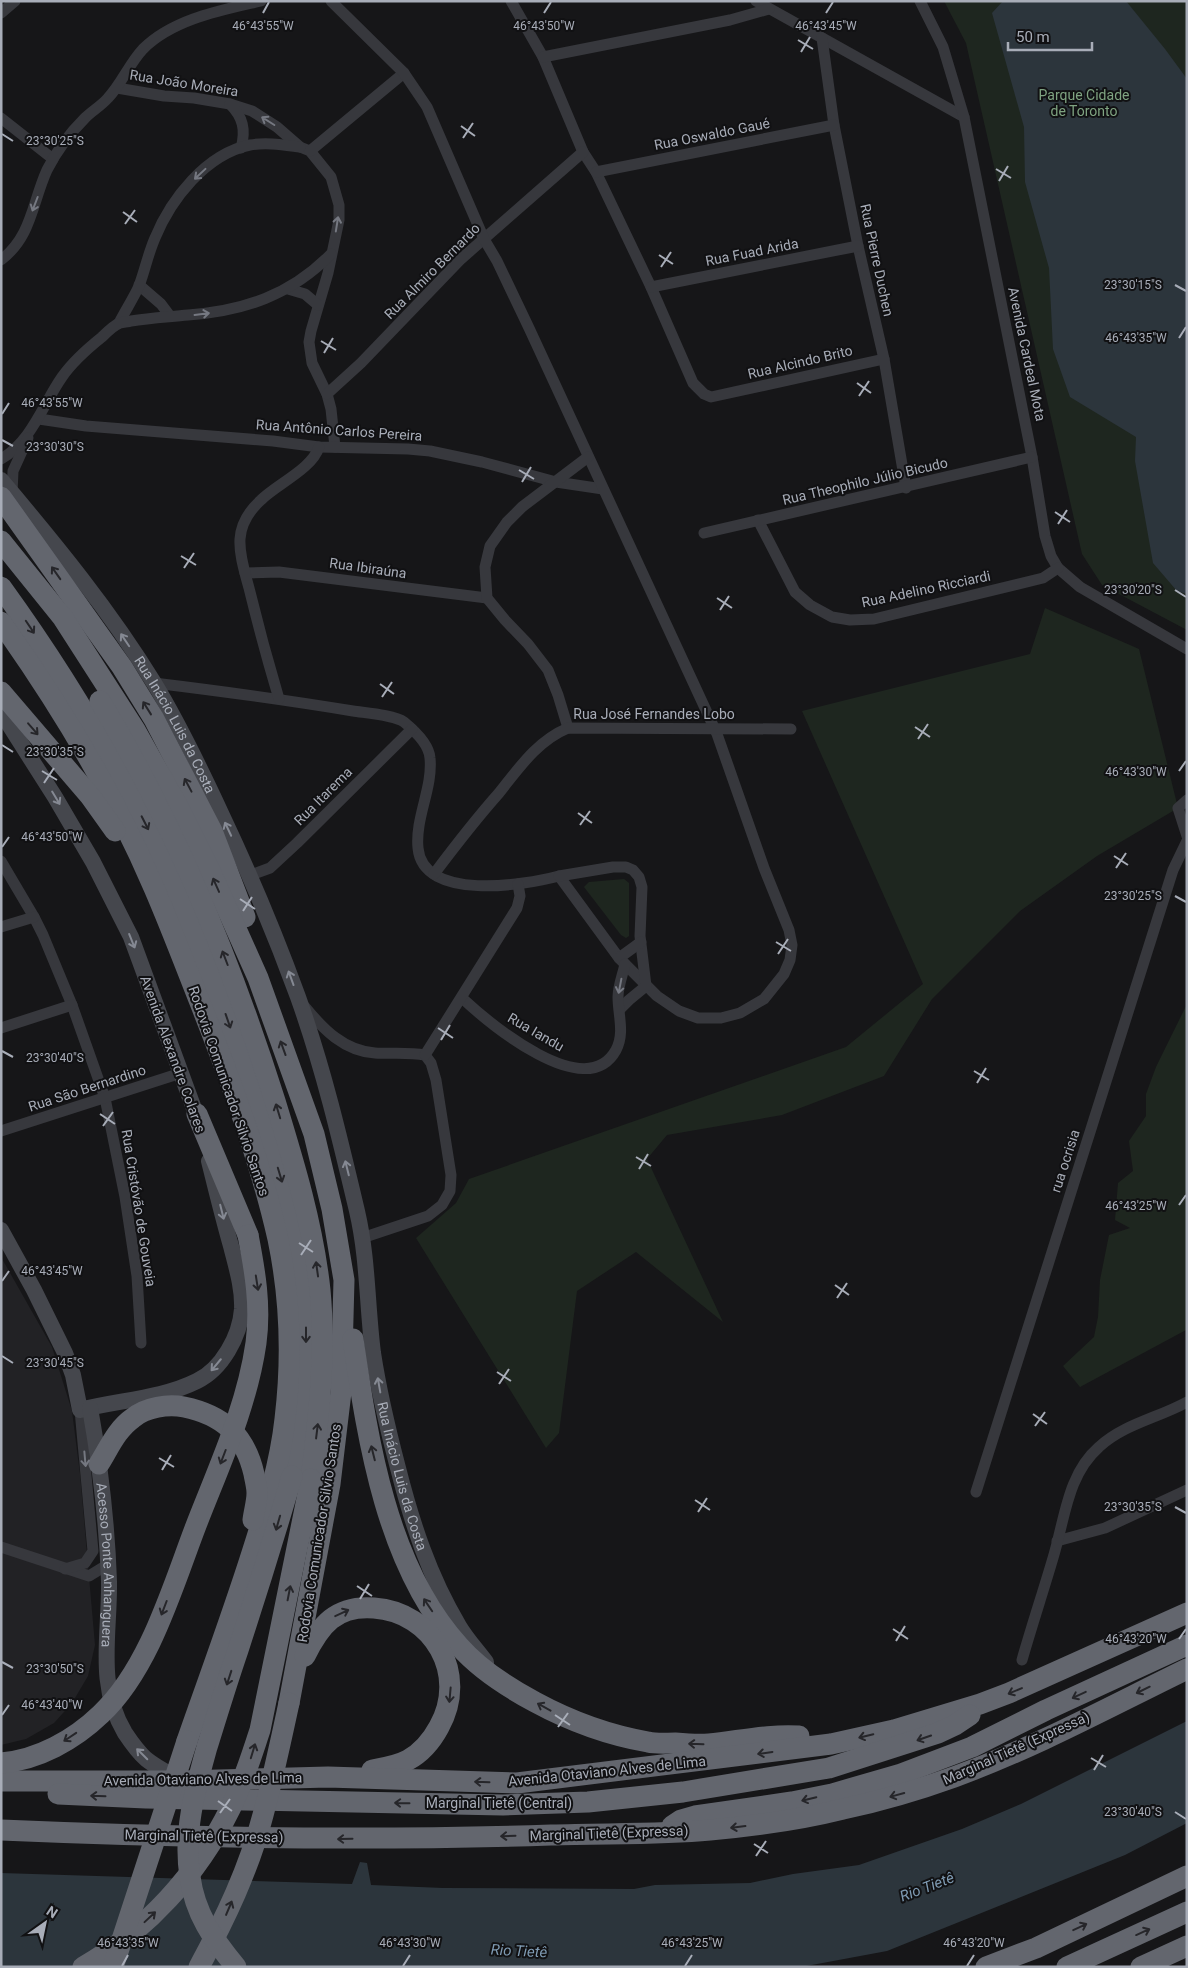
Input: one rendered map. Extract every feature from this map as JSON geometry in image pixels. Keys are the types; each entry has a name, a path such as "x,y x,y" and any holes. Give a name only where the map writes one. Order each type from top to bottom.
{"highway":[{"path":"5,490 122,667 154,719 212,831 254,939 258,978"},
{"path":"1,541 109,716 159,806 206,910 239,994 267,1075 296,1169 312,1234 320,1290 323,1350 319,1416 301,1478 267,1562 219,1706 190,1812 188,1859 189,1876 194,1897 212,1937 236,1967"},
{"name":"Rodovia Comunicador Silvio Santos","path":"1,541 63,618 135,730 177,805 211,873 258,978 314,1134 332,1209 344,1280 341,1392 330,1484 294,1679"},
{"path":"1,587 60,673 88,718 146,826 198,942 287,1196 298,1245 304,1286 305,1369 298,1437 301,1478 260,1730 250,1761 230,1809 200,1858 165,1902 114,1947 83,1967"},
{"name":"Rodovia Comunicador Silvio Santos","path":"1,622 71,727 105,788 154,887 214,1038 263,1182 278,1241 286,1293 289,1350 285,1419 273,1488 113,1967"},
{"path":"1,692 90,796 110,824 138,872 154,887"},
{"path":"1,1763 17,1762 35,1757 54,1748 101,1714 123,1689 147,1649 238,1417 250,1376 259,1314 258,1289 248,1234 197,1114"},
{"path":"344,1280 370,1442 394,1532 423,1598 459,1646 477,1664 511,1689 577,1723 650,1743 707,1744 748,1738 797,1736 831,1744"},
{"path":"100,1464 121,1428 134,1416 154,1408 174,1405 201,1410 226,1424 237,1436 246,1451 251,1464 257,1493 242,1584"},
{"path":"198,1967 222,1924 246,1868 263,1816 294,1679 318,1633 328,1620 340,1612 355,1608 388,1609 405,1615 421,1625 442,1652 448,1668 450,1685 447,1710 435,1735 424,1748 409,1760 395,1766 328,1777"},
{"name":"Avenida Otaviano Alves de Lima","path":"1,1781 182,1781 328,1777 517,1783 831,1744 894,1730 1010,1693 1187,1613"},
{"path":"662,1832 681,1820 695,1816 792,1802 832,1794 901,1774 972,1747 1046,1710 1187,1645"},
{"name":"Marginal Tietê (Expressa)","path":"1,1830 321,1839 452,1838 708,1830 784,1821 842,1810 956,1776 1023,1748 1187,1669"},
{"name":"Marginal Tietê (Central)","path":"1,1792 146,1798 503,1805 588,1802 683,1792 829,1768 938,1733 968,1717 980,1704"},
{"path":"588,1802 616,1805 674,1804 763,1792 838,1778 922,1757 956,1745 972,1747"},
{"path":"1,1822 61,1832"},
{"path":"986,1967 1036,1948 1187,1876"},
{"path":"1067,1967 1187,1912"},
{"path":"1141,1967 1187,1946"},
{"path":"1020,1967 1036,1948"}],"main road":[{"name":"Rua Inácio Luis da Costa","path":"5,490 94,596 154,683 186,741 251,875 299,1000 336,1125 362,1238 373,1352 380,1395 391,1444 416,1534 432,1574 460,1629 489,1666 511,1689"},
{"name":"Avenida Alexandre Colares","path":"1,712 56,797 93,862 131,938 197,1114 242,1295 240,1321 232,1342 210,1372 199,1380 152,1396 85,1409"},
{"name":"Acesso Ponte Anhanguera","path":"1,1230 34,1290 64,1353 85,1409 100,1464 109,1581 106,1672 114,1710 132,1744 145,1758 182,1781"}],"street":[{"path":"1,13 15,1"},
{"path":"117,88 144,48 177,26 218,12 261,1"},
{"path":"332,1 404,73 427,107 484,239 504,275 689,671 713,727 730,768 764,868 789,930 792,945 790,960 784,974 764,999 740,1013 721,1018 698,1018 679,1012 657,996 622,961 559,876"},
{"path":"511,1 543,57 583,152 596,172 651,287"},
{"path":"756,1 964,117"},
{"name":"Avenida Cardeal Mota","path":"920,1 943,47 964,117 1032,457 1045,536 1051,556 1058,568 1080,587 1187,649"},
{"path":"543,57 730,20 769,9"},
{"name":"Rua Pierre Duchen","path":"822,38 834,125 858,246 884,359 906,488"},
{"path":"5,490 31,430 56,387 84,351 119,323 139,285 155,237 172,206 192,182 209,166 235,149 269,144 305,149 404,73"},
{"name":"Rua João Moreira","path":"1,260 13,250 23,237 53,159 69,136 85,118 117,88 230,104 252,111 277,127 305,149 331,177 338,197 339,220 323,292 310,331 312,364 327,394 334,424 335,447"},
{"path":"230,104 242,121 243,140 241,148"},
{"path":"1,118 53,159"},
{"name":"Rua Oswaldo Gaué","path":"596,172 834,125"},
{"name":"Rua Almiro Bernardo","path":"327,394 356,368 461,259 583,152"},
{"name":"Rua Fuad Arida","path":"651,287 858,246"},
{"path":"119,323 222,311 288,289 303,279 331,254"},
{"path":"139,285 161,304 170,316"},
{"name":"Rua Alcindo Brito","path":"651,287 693,383 704,394 711,397 884,359"},
{"path":"288,289 305,294 318,305"},
{"name":"Rua Antônio Carlos Pereira","path":"38,419 86,426 319,447 408,449 482,462 556,482 604,489"},
{"path":"1,459 8,455 31,430"},
{"path":"279,698 245,573 240,541 241,532 249,514 262,499 311,461 319,447"},
{"path":"568,728 548,670 528,644 487,598 485,568 490,546 507,522 522,507 588,457"},
{"name":"Rua Theophilo Júlio Bicudo","path":"704,533 906,488 1032,457"},
{"name":"Rua Adelino Ricciardi","path":"758,520 795,592 810,605 832,617 850,620 874,619 1043,578 1058,568"},
{"name":"Rua Ibiraúna","path":"245,573 280,572 487,598"},
{"path":"154,683 279,698 401,720 421,738 430,757 428,782 419,833 418,849 422,862 434,874 459,884 518,884 613,867 626,867 634,870 639,877 642,887 641,942 646,986"},
{"name":"Rua José Fernandes Lobo","path":"434,874 457,842 530,754 540,744 568,728 641,729 713,727 791,729"},
{"name":"Rua Itarema","path":"251,875 270,868 297,844 412,729"},
{"path":"1182,804 1187,836"},
{"name":"rua ocrisia","path":"976,1492 1173,870 1187,841"},
{"name":"Rua Cristóvão de Gouveia","path":"1,861 34,917 72,1005 105,1098 125,1196 137,1276 141,1344"},
{"path":"362,1238 428,1216 442,1205 450,1191 451,1175 436,1080 431,1063 425,1055 517,908 520,896 518,884"},
{"path":"1,927 34,917"},
{"path":"622,961 641,942"},
{"name":"Rua Iandu","path":"462,998 508,1036 540,1055 566,1066 585,1069 604,1065 617,1048 620,1036 618,997 622,961"},
{"path":"620,1009 646,986"},
{"name":"Rua Inácio Luis da Costa","path":"299,1000 323,1029 348,1046 373,1053 406,1052 425,1055"},
{"path":"1,1028 72,1005"},
{"name":"Rua São Bernardino","path":"1,1131 181,1073"},
{"path":"1022,1660 1058,1541 1066,1504 1079,1471 1099,1446 1117,1434 1187,1402"},
{"path":"65,1569 85,1563 93,1551 85,1409"},
{"path":"1058,1541 1105,1528 1187,1490"},
{"path":"1,1547 88,1576 107,1565"}],"shaded area":[{"path":"1,1257 52,1347 72,1411 80,1474 95,1645 88,1676 72,1703 54,1723 26,1739 1,1745"}],"green space":[{"name":"Parque Cidade de Toronto","path":"944,1 1187,1 1187,630 1102,585 1082,554 966,43"},
{"path":"1045,608 1139,649 1178,808 1097,856 1020,911 932,999 884,1076 782,1115 667,1135 647,1159 723,1322 636,1252 577,1291 559,1433 546,1448 416,1238 456,1203 469,1179 846,1047 923,984 802,711 1030,654"},
{"path":"624,879 629,883 629,936 626,938 621,935 584,887 589,882"},
{"path":"1187,1004 1186,1330 1080,1387 1063,1366 1094,1337 1098,1317 1100,1280 1109,1235 1130,1228 1115,1220 1118,1183 1133,1171 1129,1141 1146,1116 1146,1094 1156,1067"}],"water":[{"name":"Parque Cidade de Toronto","path":"1003,1 1126,1 1187,79 1187,594 1177,591 1153,563 1135,461 1136,437 1070,397 1053,349 1049,268 1025,182 1024,127 992,13"},
{"name":"Rio Tietê","path":"1187,1721 1187,1823 1125,1855 887,1951 801,1967 1,1967 1,1873 352,1884 360,1862 367,1863 371,1885 443,1888 634,1889 655,1885 750,1883 793,1874 859,1865 962,1829 1021,1804"}]}
